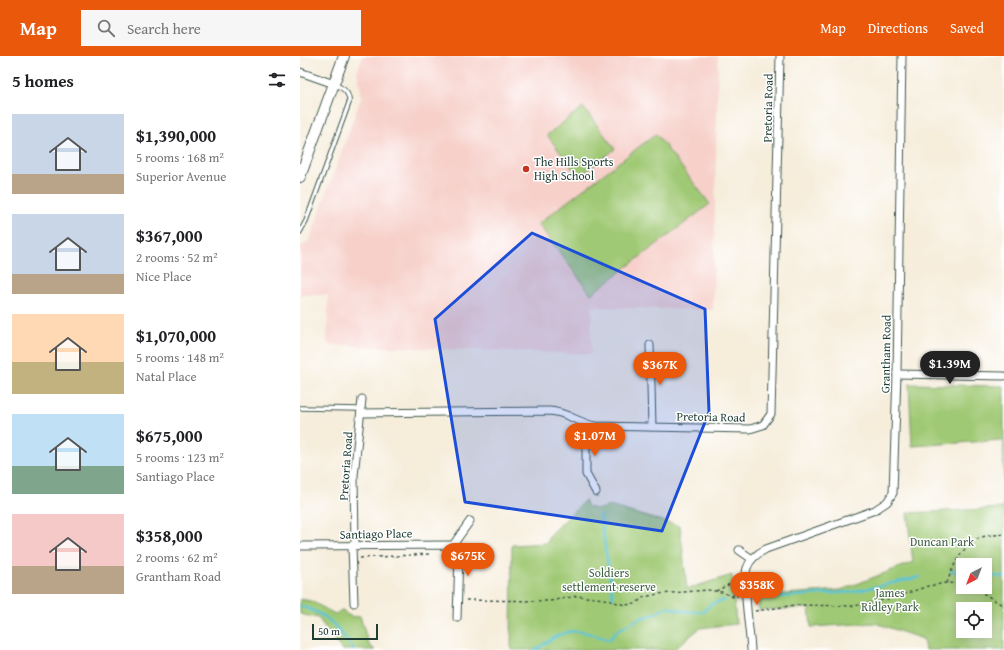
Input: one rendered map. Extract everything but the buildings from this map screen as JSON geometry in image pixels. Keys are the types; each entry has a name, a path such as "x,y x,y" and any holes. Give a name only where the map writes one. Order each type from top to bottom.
{"main road":[{"path":"300,177 344,56"}],"street":[{"name":"Pretoria Road","path":"361,411 554,411 586,425 750,429 763,425 771,414 780,56"},
{"name":"Grantham Road","path":"752,559 766,549 875,510 887,502 893,493 897,374 902,56"},
{"path":"300,72 334,84"},
{"path":"650,345 652,427"},
{"path":"897,374 1004,376"},
{"name":"Pretoria Road","path":"354,603 352,559 354,546 354,476 362,398"},
{"path":"586,425 586,474 596,492"},
{"path":"457,618 459,556 453,545 470,521"},
{"name":"Santiago Place","path":"300,546 453,545"},
{"path":"739,550 752,559 747,569 747,595 751,650"}],"lane":[{"path":"300,232 306,221 349,104 346,90 334,84"},
{"path":"300,408 361,411"}],"path":[{"path":"948,583 953,565 976,540 982,537 1004,534"},
{"path":"352,559 430,554"},
{"path":"748,612 796,605 854,606 893,598 928,586 948,583 956,584"},
{"path":"716,591 730,584 734,584 733,597"},
{"path":"458,599 550,601 577,596 604,599 625,605 635,604 644,598 658,594 680,592 689,593 698,590 716,591 733,597 747,595"},
{"path":"984,594 1004,606"}],"highlighted area":[{"path":"532,233 705,309 709,412 662,531 465,502 435,319"}],"shaded area":[{"name":"The Hills Sports High School","path":"363,56 718,56 713,310 592,307 591,354 327,345 328,295 300,295 300,248 309,241 362,96 357,72"}],"green space":[{"path":"583,107 615,149 579,177 547,135"},
{"path":"656,134 710,204 591,294 538,224"},
{"path":"909,384 1004,386 1004,440 912,446"},
{"name":"Soldiers settlement reserve","path":"585,500 587,506 593,508 601,509 609,506 680,526 687,589 732,575 736,624 700,628 673,650 511,650 512,545 547,543 549,536"},
{"path":"1004,508 1004,650 925,650 923,639 875,623 811,627 809,608 759,610 757,596 841,590 913,562 907,513"},
{"path":"300,599 311,601 335,614 343,610 350,616 360,616 369,645 375,650 342,650 318,618 300,614"}],"waterway":[{"path":"600,514 613,598"},
{"path":"951,571 956,571"},
{"path":"992,576 1004,577"},
{"path":"763,598 852,592 920,577"},
{"path":"536,650 564,633 588,633 610,640 615,632 640,618 653,615 667,607 683,611 703,612 711,604 725,600"},
{"path":"300,606 310,609 332,622 354,650"}],"place":[{"name":"The Hills Sports High School","path":"526,169"}],"park label":[{"name":"Duncan Park","path":"942,542"},
{"name":"James Ridley Park","path":"890,600"}]}
